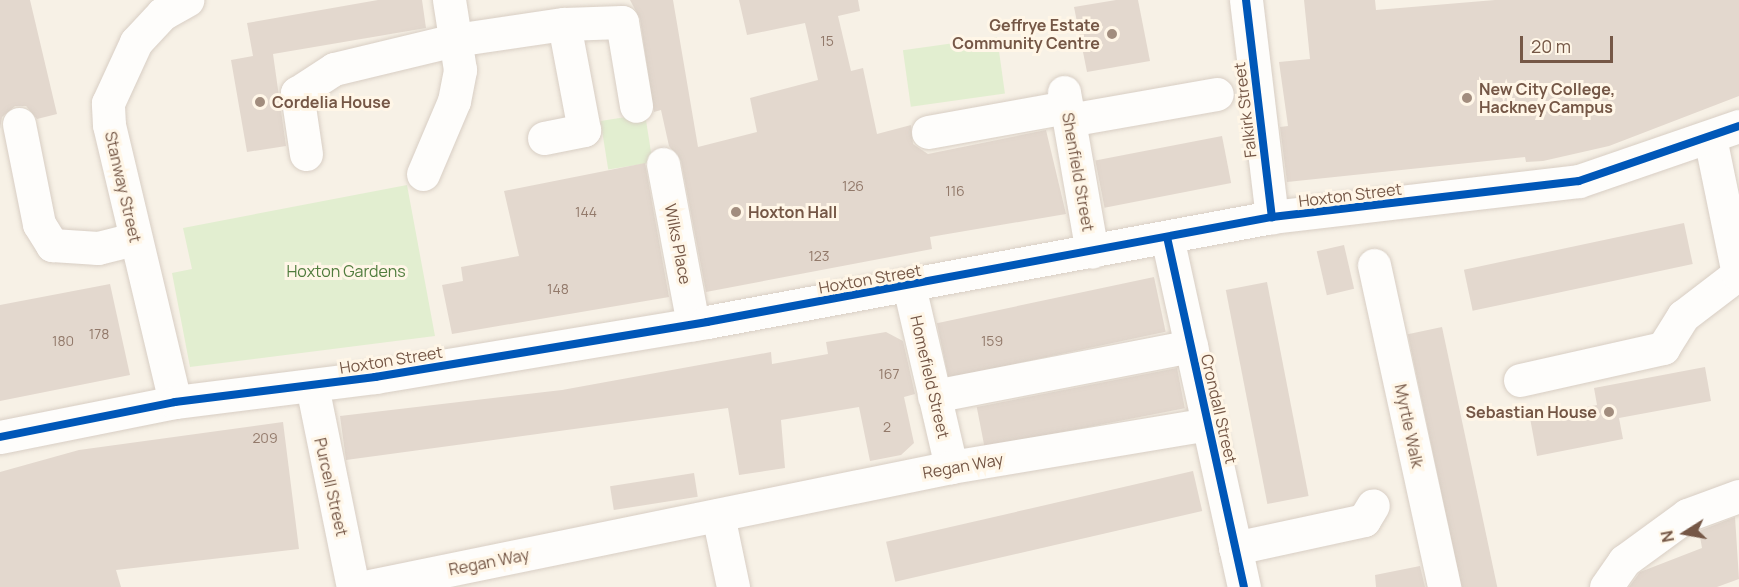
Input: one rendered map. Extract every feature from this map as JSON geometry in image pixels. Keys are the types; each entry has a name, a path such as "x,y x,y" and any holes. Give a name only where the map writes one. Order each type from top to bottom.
{"street":[{"name":"Stanway Street","path":"175,402 135,239 108,103 136,42 162,14 188,0"},
{"path":"423,174 454,101 460,70 449,0"},
{"name":"Falkirk Street","path":"1246,0 1272,218"},
{"path":"306,154 297,93 334,69 455,40 564,24 622,22 636,106"},
{"path":"544,138 584,130 564,24"},
{"path":"928,132 1067,106 1216,94"},
{"name":"Shenfield Street","path":"1067,106 1092,252"},
{"path":"19,124 39,224 52,245 98,248 135,239"},
{"path":"1520,380 1663,348 1683,316 1738,274 1724,132"},
{"name":"Hoxton Street","path":"0,437 175,402 312,386 693,324 1272,218 1579,181 1724,132"},
{"name":"Wilks Place","path":"663,164 693,324"},
{"name":"Crondall Street","path":"1167,237 1244,587"},
{"name":"Myrtle Walk","path":"1374,265 1444,587"},
{"name":"Homefield Street","path":"909,286 951,467"},
{"path":"934,396 1191,346"},
{"name":"Purcell Street","path":"312,386 354,587"},
{"name":"Regan Way","path":"365,587 951,467 1208,424"},
{"path":"1606,587 1624,561 1687,515 1739,496"},
{"path":"1235,548 1364,520 1373,505"},
{"path":"718,515 733,587"}],"green space":[{"path":"997,37 1005,93 911,107 903,50"},
{"path":"645,114 653,162 608,169 601,121"},
{"name":"Hoxton Gardens","path":"407,185 435,336 190,367 172,273 192,269 183,228"}],"building":[{"path":"0,0 30,0 57,114 37,119 26,106 15,106 2,117 0,129"},
{"name":"Cordelia House","path":"378,0 422,0 426,28 273,54 286,146 247,152 231,60 253,56 247,23"},
{"path":"630,0 673,0 698,147 757,132 750,98 818,80 805,23 747,35 739,0 858,0 860,11 838,16 851,71 863,68 877,134 911,125 913,144 928,154 1046,130 1066,214 930,237 932,249 706,292 681,161 669,146 661,110 654,112 640,19"},
{"name":"Geffrye Estate Community Centre","path":"1116,0 1138,0 1150,61 1087,72 1074,7"},
{"path":"1304,0 1375,0 1376,10 1495,0 1739,0 1739,96 1609,146 1543,161 1526,162 1525,157 1287,182 1280,127 1288,126 1279,62 1310,59"},
{"path":"1222,136 1231,183 1105,208 1095,161"},
{"path":"645,163 669,297 452,334 442,285 463,281 461,267 519,256 504,191"},
{"path":"1684,223 1693,264 1473,311 1464,270"},
{"path":"1344,245 1354,289 1327,295 1317,251"},
{"path":"1154,277 1166,332 948,378 937,323"},
{"path":"1267,282 1309,496 1267,504 1226,290"},
{"path":"110,284 130,375 0,401 0,305"},
{"path":"1442,327 1497,587 1461,587 1408,334"},
{"path":"886,332 903,341 915,394 904,397 914,443 901,455 870,461 859,407 781,420 785,468 739,475 728,408 346,460 340,416 562,390 771,352 772,364 828,354 826,342"},
{"name":"Sebastian House","path":"1705,367 1711,401 1619,418 1623,439 1537,456 1530,418 1597,405 1594,388"},
{"path":"1177,368 1185,408 985,447 977,407"},
{"path":"283,422 299,549 116,570 121,587 0,587 0,472 79,450"},
{"path":"1193,471 1202,511 895,582 886,542"},
{"path":"694,473 698,497 614,510 610,486"},
{"path":"1735,517 1739,579 1717,587 1629,587 1640,572 1702,548 1699,531"},
{"path":"1420,566 1425,587 1376,587 1375,575"}],"cycle path":[{"path":"1246,0 1272,217"},
{"path":"0,437 175,402 375,377 707,322 1272,217 1579,181 1739,126"},
{"path":"1167,237 1244,587"}],"place":[{"name":"Geffrye Estate Community Centre","path":"1112,34"},
{"name":"New City College, Hackney Campus","path":"1467,98"},
{"name":"Cordelia House","path":"260,102"},
{"name":"Hoxton Hall","path":"736,212"},
{"name":"Sebastian House","path":"1609,412"}]}
